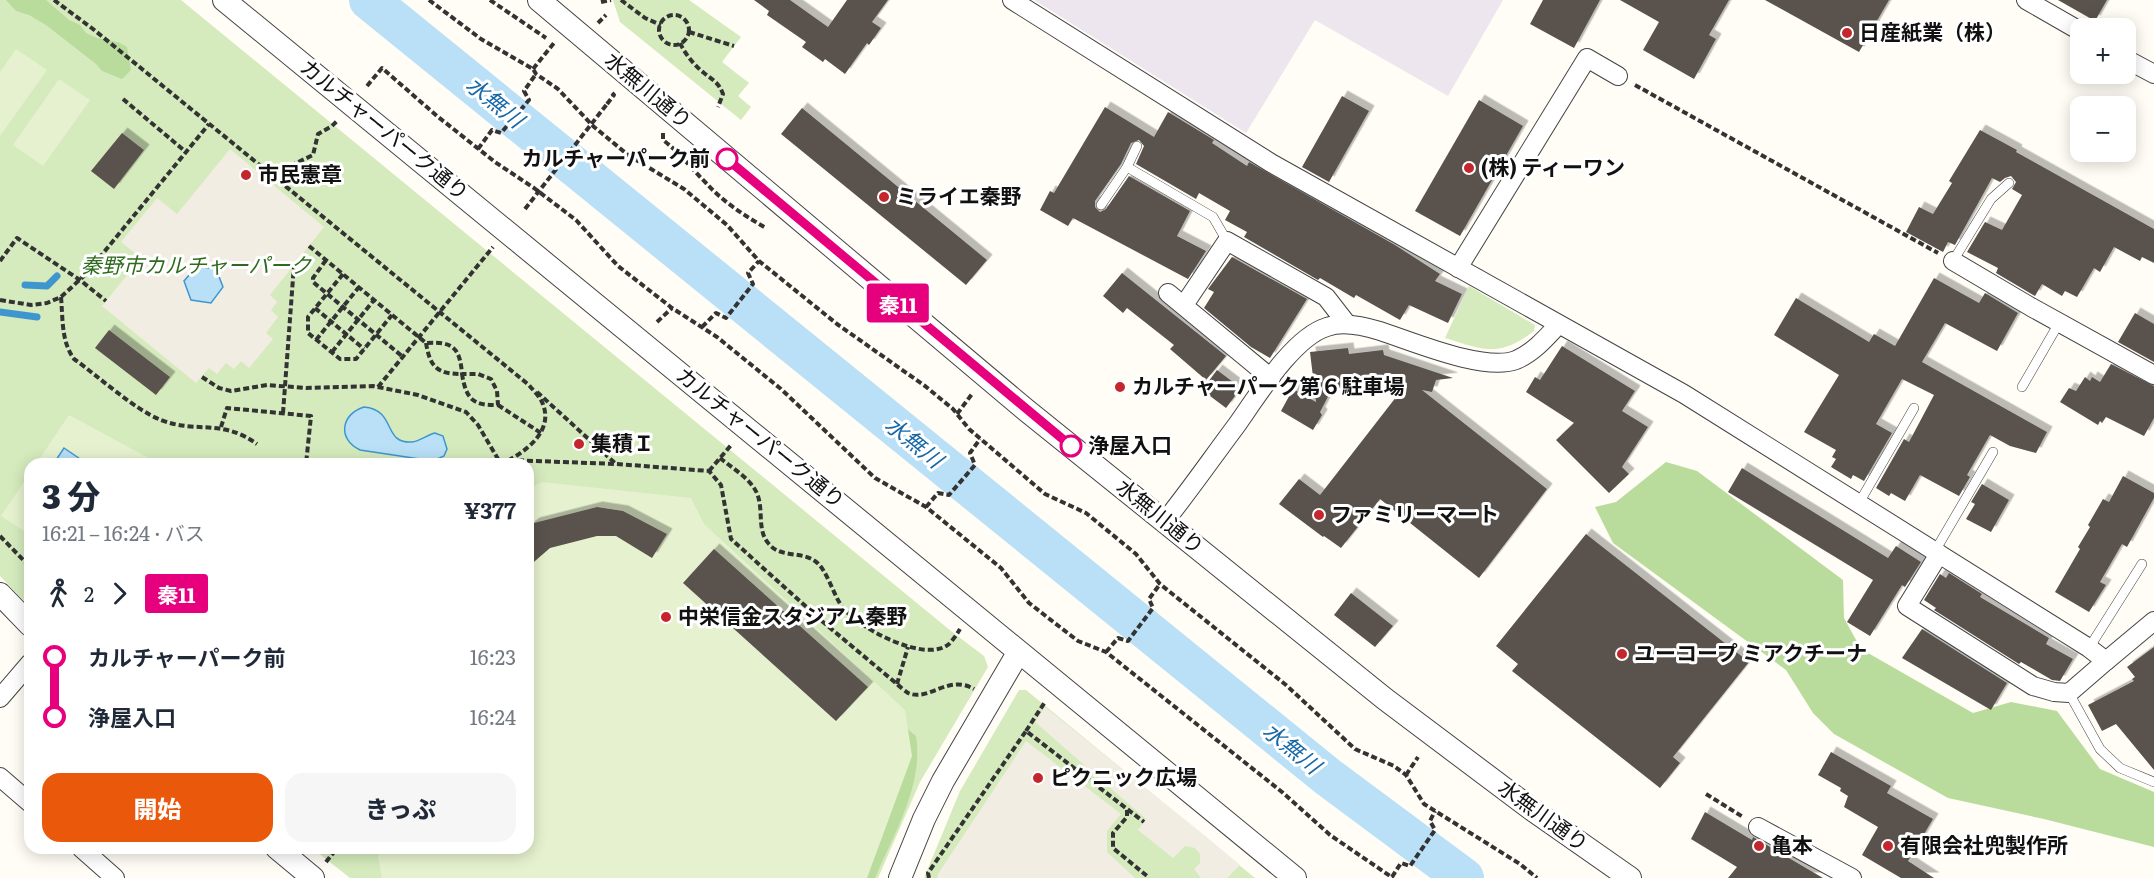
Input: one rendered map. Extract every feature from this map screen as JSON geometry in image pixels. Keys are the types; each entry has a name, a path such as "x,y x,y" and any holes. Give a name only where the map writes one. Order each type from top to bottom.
{"street":[{"name":"カルチャーパーク通り","path":"224,0 1295,878"},
{"path":"1012,0 1271,163 1683,394 2090,648 2106,661"},
{"path":"2025,0 2070,25"},
{"name":"水無川通り","path":"554,4 1000,388 1385,699 1630,878"},
{"path":"1458,268 1587,58 1618,76"},
{"path":"2136,64 2154,74"},
{"path":"1184,305 1227,241 1326,297 1347,324"},
{"path":"1953,261 2154,375"},
{"path":"1168,293 1271,378"},
{"path":"1165,521 1295,349 1309,336 1327,327 1347,324 1376,330 1473,361 1503,363 1518,359 1536,348 1558,325"},
{"path":"1937,552 1907,606 2033,686 2054,692 2069,693 2154,621"},
{"path":"0,594 24,619"},
{"path":"900,878 924,819 943,781 1018,653"},
{"path":"0,698 24,670"},
{"path":"0,777 24,798"},
{"path":"1758,827 1852,878"},
{"path":"88,854 115,878"},
{"path":"288,854 319,871"}],"lane":[{"path":"1101,205 1127,167 1137,146"},
{"path":"1127,167 1213,217 1227,241"},
{"path":"1953,261 1991,199 2009,183"},
{"path":"2022,387 2059,323"},
{"path":"1859,503 1914,408"},
{"path":"1937,552 1993,452"},
{"path":"2090,648 2142,564"},
{"path":"2069,693 2100,749 2120,768 2154,782"}],"path":[{"path":"54,0 93,29 529,385 617,464"},
{"path":"429,0 481,39 533,69 536,75 558,89 593,126 628,155 684,189 719,218 759,261 837,324 925,386 957,414 980,439 1045,494 1086,513 1136,554 1160,584 1286,685 1355,749 1394,766 1406,776 1424,804 1520,864 1537,878"},
{"path":"490,0 561,50"},
{"path":"601,2 610,0"},
{"path":"621,0 645,18 661,25"},
{"path":"598,24 606,15"},
{"path":"676,15 685,19 689,32 680,43 671,44 663,39 661,25 666,18 676,15"},
{"path":"689,32 734,46"},
{"path":"533,69 554,43"},
{"path":"680,43 683,50 702,72 719,83 723,94 718,107"},
{"path":"367,86 382,68 478,149 576,220 618,266 672,308 702,327 781,389 875,478 926,507 1001,568 1029,603 1078,641 1106,652 1282,792 1330,835 1392,877 1401,863 1410,866 1436,830 1430,821 1436,811"},
{"path":"478,149 492,130 501,133 529,100 524,91 536,75"},
{"path":"1618,76 1953,261"},
{"path":"525,209 614,95 607,89"},
{"path":"123,99 186,152"},
{"path":"280,182 294,164 313,155 318,134 332,126 337,120"},
{"path":"0,300 31,305 47,303 61,297 80,280 209,124"},
{"path":"663,127 663,140 679,152 707,185 749,218 766,228"},
{"path":"0,261 17,238 80,280 106,301"},
{"path":"309,246 426,344 429,359 436,369 448,374 478,374 491,379 497,391 498,405"},
{"path":"378,387 493,247"},
{"path":"327,260 313,278 313,282 403,357"},
{"path":"702,327 716,313 726,318 753,284 748,273 759,261"},
{"path":"283,413 294,265"},
{"path":"342,274 308,317 308,333 316,340 340,359 356,358 392,315"},
{"path":"316,340 358,287"},
{"path":"61,297 63,335 66,348 74,359 150,415 178,426 221,428 246,436 257,444"},
{"path":"332,352 374,300"},
{"path":"315,308 364,349"},
{"path":"657,322 672,308"},
{"path":"426,344 443,343 454,348 460,359 465,390 473,401 484,405 498,405 541,433"},
{"path":"202,377 219,388 231,391 257,386 378,387 418,395 466,412 478,425 497,458"},
{"path":"511,458 532,446 541,433 544,416 542,401 529,385"},
{"path":"957,414 972,394"},
{"path":"221,428 227,408 311,416 307,458"},
{"path":"926,507 938,493 949,495 975,465 970,453 980,439"},
{"path":"709,471 733,442"},
{"path":"720,458 755,488 761,507 762,527 769,544 776,550 816,562 823,570 836,597 847,613 870,628 908,647 929,650 949,644 961,628"},
{"path":"534,461 709,471 721,485 731,539 823,622 897,684 908,693 918,694 956,683 979,692"},
{"path":"0,536 24,561"},
{"path":"1106,652 1118,638 1128,641 1153,608 1149,599 1160,584"},
{"path":"897,684 908,647"},
{"path":"929,878 928,873 1047,700"},
{"path":"1026,731 1144,822"},
{"path":"1406,776 1418,757"},
{"path":"1706,794 1758,827"},
{"path":"1127,809 1127,817 1113,833 1113,848 1147,876 1146,878"},
{"path":"319,871 332,854"}],"shaded area":[{"path":"1034,0 1503,0 1448,96 1315,20 1246,133"},
{"path":"230,149 324,227 270,295 277,302 271,310 278,317 266,333 273,339 249,368 241,361 234,369 226,363 217,374 209,368 196,383 102,306 141,258 121,242 157,198 177,214"},
{"path":"1045,707 1240,865 1227,878 1201,878 1194,869 1200,863 1200,854 1195,848 1185,846 1173,858 1138,830 1146,819 1035,722"},
{"name":"ピクニック広場","path":"1026,741 1121,814 1107,831 1107,852 1135,878 938,878 938,874"}],"green space":[{"name":"秦野市カルチャーパーク","path":"0,0 181,0 984,656 988,667 920,782 878,878 350,878 320,854 534,854 534,458 24,458 24,601 0,576"},
{"path":"6,0 46,0 69,20 80,25 86,33 97,38 118,42 127,47 131,70 122,79 102,71 46,25 29,15 16,11"},
{"path":"613,0 689,0 741,37 722,62 749,83 738,96 751,107 741,120 620,22"},
{"path":"16,49 47,70 0,136 0,72"},
{"path":"59,79 90,100 43,166 13,145"},
{"path":"1469,286 1535,325 1534,331 1510,345 1491,349 1470,346 1445,338"},
{"path":"69,415 149,458 40,458"},
{"path":"1666,462 1697,471 1843,580 1844,618 1861,649 1973,713 2011,702 2057,711 2100,769 2154,792 2154,847 1948,798 1834,734 1813,713 1786,670 1613,543 1595,507 1616,502"},
{"path":"24,482 24,531 1,516"},
{"name":"中栄信金スタジアム秦野","path":"542,482 691,498 704,524 905,710 912,756 867,878 382,878 379,854 534,854 534,486"},
{"path":"1019,690 1026,690 1255,878 924,878 960,791"},
{"path":"905,727 916,736 917,754 916,772 906,808 875,878 853,878"}],"water":[{"path":"197,266 216,269 223,287 211,303 191,300 184,281"},
{"path":"364,407 374,409 386,420 396,438 403,441 412,442 435,433 443,436 447,449 444,456 413,458 360,450 348,440 345,433 347,421 356,410"},
{"path":"64,448 79,458 57,458"}],"building":[{"path":"754,0 790,0 828,27 847,0 888,0 872,22 881,28 845,74 825,59 823,62 802,47 806,42 767,15 769,11"},
{"path":"1543,0 1600,0 1574,48 1530,24"},
{"path":"1620,0 1729,0 1709,35 1716,39 1694,79 1643,50 1659,22"},
{"name":"日産紙業（株）","path":"1765,0 1889,0 1859,52"},
{"path":"2058,0 2107,0 2097,18 2090,18"},
{"path":"1342,96 1369,111 1329,182 1302,167"},
{"name":"(株) ティーワン","path":"1479,100 1523,126 1460,236 1415,211"},
{"path":"1105,107 1154,137 1168,112 1214,140 1212,143 1247,166 1249,162 1395,245 1440,274 1435,281 1462,294 1448,323 1409,305 1400,320 1356,295 1354,298 1320,278 1318,280 1244,237 1247,232 1225,220 1230,211 1199,193 1196,199 1136,164 1144,146 1139,140 1131,143 1121,164 1095,201 1095,207 1100,212 1106,209 1129,176 1190,211 1177,236 1206,251 1188,279 1073,218 1068,226 1040,210 1050,191 1054,193"},
{"name":"ミライエ秦野","path":"802,108 987,260 966,285 781,134"},
{"path":"1980,130 2154,229 2154,263 2142,257 2140,261 2114,247 2100,272 2094,268 2077,297 2065,291 2062,296 2042,284 2035,296 1996,273 1998,268 1967,252 1985,222 2002,230 2022,195 2012,189 2016,182 2011,176 2000,182 1992,178 1955,245 1948,242 1943,252 1906,232 1919,207 1933,214 1952,183 1949,181"},
{"path":"122,133 144,150 114,189 91,171"},
{"path":"1232,257 1307,299 1270,358 1251,347 1204,308 1214,292 1208,289"},
{"path":"1122,273 1226,356 1206,380 1170,349 1174,345 1127,308 1123,313 1103,296"},
{"path":"1934,278 1979,303 1985,293 2018,313 1997,351 1945,323 1922,362 2047,432 2036,453 2010,446 1990,435 1967,475 1970,477 1959,496 1920,475 1905,501 1891,493 1889,496 1876,488 1904,439 1909,442 1934,395 1902,379 1876,424 1892,433 1864,481 1853,475 1851,479 1831,467 1836,459 1832,457 1836,450 1804,432 1839,375 1774,335 1796,298 1869,342 1874,334 1895,346"},
{"path":"2135,313 2154,324 2154,362 2118,342"},
{"path":"109,330 170,377 156,395 95,348"},
{"path":"1562,346 1635,391 1622,411 1648,427 1622,467 1629,474 1609,493 1556,440 1574,423 1526,392 1535,377 1540,380"},
{"path":"1348,348 1349,354 1383,350 1384,355 1453,378 1436,380 1432,392 1422,390 1547,489 1479,578 1380,499 1341,548 1279,504 1299,479 1320,495 1407,383 1332,389 1320,412 1322,415 1313,430 1281,411 1293,389 1316,402 1310,352"},
{"path":"2111,364 2154,386 2154,418 2144,436 2106,417 2098,425 2060,402 2069,388 2076,391 2085,377 2090,381 2092,377 2100,382"},
{"path":"1217,370 1241,388 1226,408 1202,390"},
{"path":"1742,468 1888,558 1896,546 1921,562 1905,587 1902,585 1870,636 1847,622 1873,580 1728,492"},
{"path":"2123,476 2154,493 2154,498 2127,547 2122,544 2100,582 2106,585 2089,612 2055,592 2080,549 2078,547 2090,527 2088,525 2103,499 2109,502"},
{"path":"1982,484 2009,500 1991,532 1966,519 1975,504 1971,502"},
{"path":"597,507 623,511 667,534 652,558 616,536 597,536 550,548 534,562 534,523"},
{"name":"ユーコープ ミアクチーナ","path":"1586,534 1749,662 1673,757 1680,763 1660,788 1512,671 1518,664 1496,646"},
{"path":"714,549 868,687 836,721 683,583"},
{"path":"1949,573 1982,594 1980,597 2049,638 2046,644 2073,659 2060,681 2052,680 2021,662 2019,664 1934,610 1936,608 1924,600 1940,574 1946,578"},
{"path":"1351,593 1393,626 1375,647 1334,615"},
{"path":"1922,629 2007,683 1991,710 1902,658"},
{"path":"2154,647 2154,770 2116,724 2102,731 2088,705 2134,681 2132,679 2135,677 2127,667"},
{"path":"1831,752 1891,786 1887,793 1933,819 1908,861 1934,878 1901,878 1862,855 1878,827 1844,807 1848,796 1840,791 1841,788 1818,775"},
{"path":"1705,812 1823,878 1728,878 1737,867 1691,839"}],"waterway":[{"name":"水無川","path":"369,0 1328,777 1464,878"},
{"path":"25,285 47,286 57,276"},
{"path":"0,312 37,317"}],"bus line":[{"name":"秦11","path":"727,159 1071,446"}],"place":[{"name":"日産紙業（株）","path":"1847,33"},
{"name":"カルチャーパーク前","path":"727,159"},
{"name":"(株) ティーワン","path":"1469,168"},
{"name":"市民憲章","path":"246,175"},
{"name":"ミライエ秦野","path":"884,197"},
{"name":"カルチャーパーク第６駐車場","path":"1120,387"},
{"name":"集積Ｉ","path":"579,444"},
{"name":"浄屋入口","path":"1071,446"},
{"name":"ファミリーマート","path":"1319,515"},
{"name":"中栄信金スタジアム秦野","path":"666,617"},
{"name":"ユーコープ ミアクチーナ","path":"1622,654"},
{"name":"ピクニック広場","path":"1038,778"},
{"name":"亀本","path":"1759,846"},
{"name":"有限会社兜製作所","path":"1888,846"}]}
